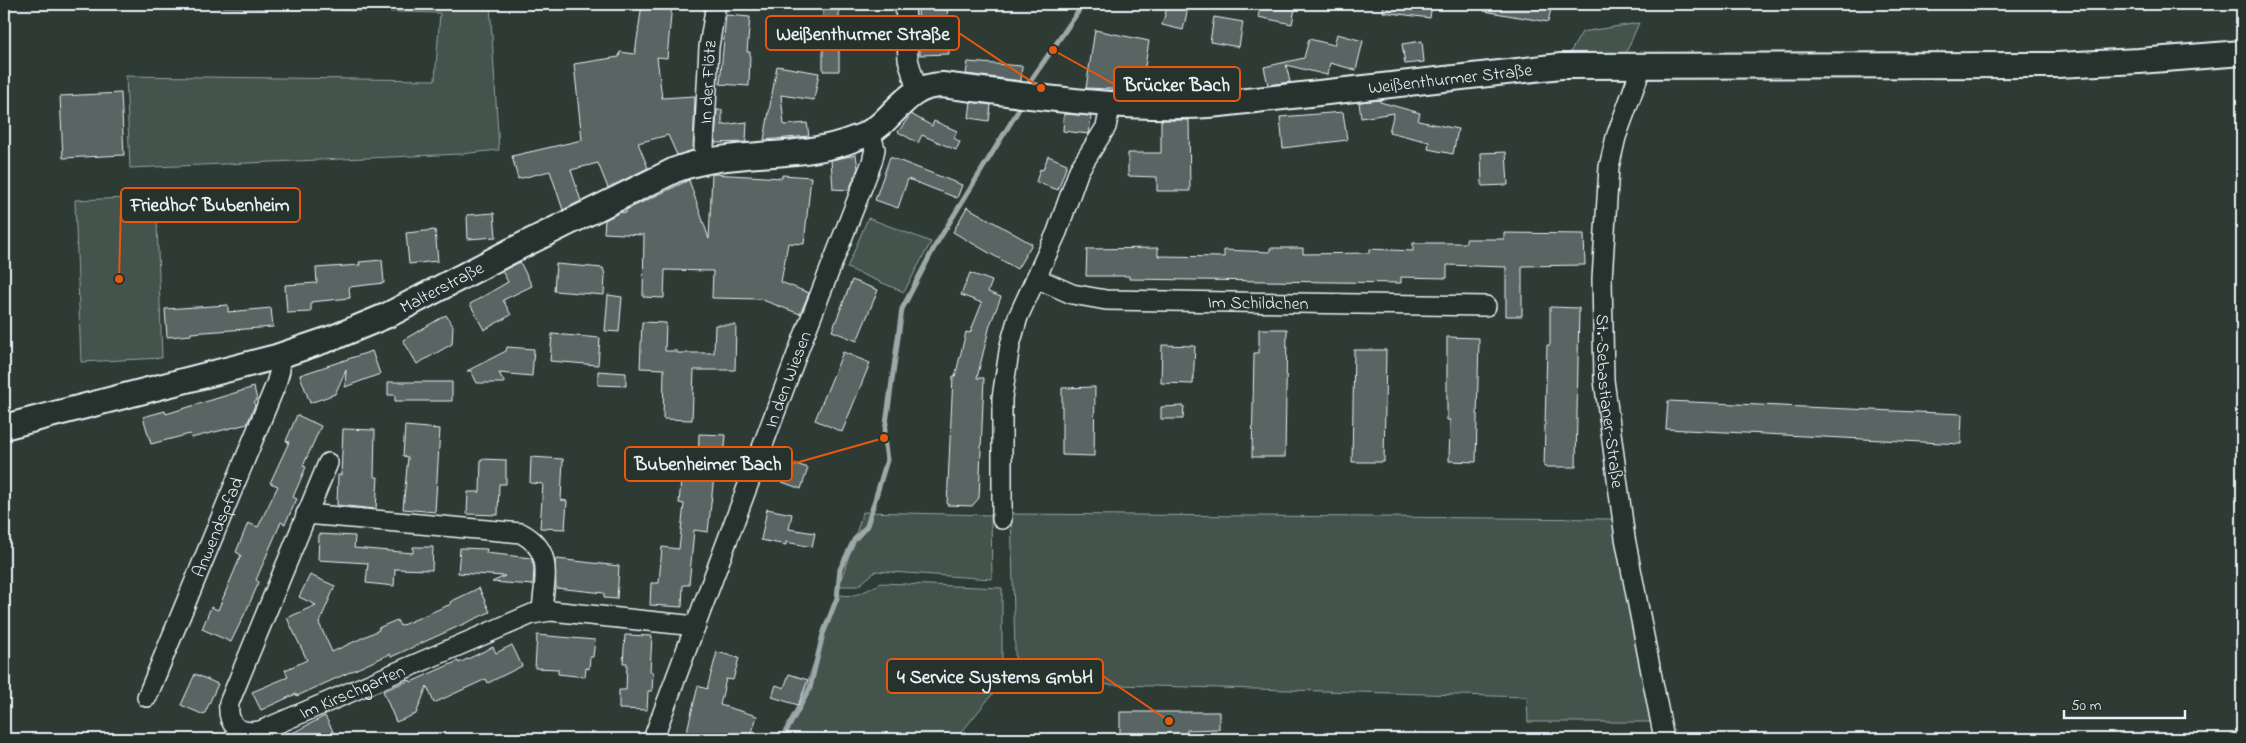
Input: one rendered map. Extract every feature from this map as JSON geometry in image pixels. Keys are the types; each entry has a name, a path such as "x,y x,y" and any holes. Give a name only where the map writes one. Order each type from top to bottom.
{"main road":[{"name":"Weißenthurmer Straße","path":"870,132 880,125 903,100 929,86 942,85 1149,107 1197,106 1536,67 2057,65 2242,53"},
{"name":"Malterstraße","path":"4,427 276,357 335,337 388,315 665,174 705,161 726,157 820,149 843,143 870,132"}],"street":[{"name":"In der Flötz","path":"705,161 704,146 709,47 716,4"},
{"path":"905,4 908,59 917,91"},
{"name":"St.-Sebastianer-Straße","path":"1651,66 1616,137 1609,167 1602,279 1604,380 1625,538 1664,739"},
{"path":"1002,519 1003,380 1013,332 1057,232 1079,170 1106,127 1111,103"},
{"name":"In den Wiesen","path":"653,739 800,346 872,162 875,149 870,132"},
{"name":"Im Schildchen","path":"1036,278 1072,294 1106,300 1486,306"},
{"name":"Anwendspfad","path":"147,696 276,384 280,370 276,357"},
{"name":"Im Kirschgarten","path":"328,463 229,703 228,711 232,723 244,732 260,732 522,617 542,612 696,626"},
{"path":"306,514 521,533 534,542 543,554 545,563 542,612"}],"shaded area":[{"path":"90,4 490,4 499,150 461,154 130,168 126,76 435,80 440,13"},
{"path":"1639,23 1625,55 1568,56 1582,32"},
{"path":"156,197 162,358 81,362 75,200"},
{"path":"868,218 931,242 904,292 847,268"},
{"path":"863,512 991,515 992,579 876,571 858,586 839,586"},
{"path":"1011,514 1613,519 1651,722 1528,722 1527,697 1016,682"},
{"path":"881,583 1002,588 1002,679 999,686 956,739 779,739 803,695 837,594 854,595"}],"building":[{"path":"642,4 672,4 667,58 657,57 662,98 695,96 693,150 677,155 668,135 638,143 648,168 608,188 598,163 571,170 581,201 563,210 550,171 518,179 512,156 582,140 574,64 619,57 620,52 635,54"},
{"path":"823,4 839,4 839,71 823,71"},
{"path":"918,4 947,4 949,54 920,55"},
{"path":"1168,4 1189,4 1183,30 1162,25"},
{"path":"1261,4 1296,4 1292,24 1258,17"},
{"path":"1384,4 1432,4 1430,18 1383,12"},
{"path":"1485,4 1552,4 1548,22 1484,11"},
{"path":"726,15 750,17 747,52 750,52 749,86 720,84"},
{"path":"1214,17 1243,22 1239,47 1210,42"},
{"path":"1095,30 1149,41 1144,72 1187,74 1186,92 1086,88"},
{"path":"1337,34 1363,41 1356,70 1330,63 1327,75 1286,65 1290,82 1268,85 1264,67 1304,58 1309,39 1334,45"},
{"path":"1422,41 1424,62 1405,64 1402,44"},
{"path":"968,62 1022,66 1021,81 966,74"},
{"path":"777,66 819,73 814,100 781,95 784,125 807,123 809,136 764,140"},
{"path":"121,93 124,155 63,158 60,96"},
{"path":"1380,100 1380,102 1420,113 1418,121 1458,129 1453,154 1428,149 1429,142 1389,132 1394,113 1361,118 1359,102"},
{"path":"971,102 991,105 989,121 969,118"},
{"path":"717,110 722,110 722,125 747,122 746,142 715,143"},
{"path":"1343,112 1347,140 1283,148 1280,117"},
{"path":"911,114 932,126 934,121 957,131 954,138 960,142 956,150 922,135 918,143 898,132"},
{"path":"1064,114 1091,116 1089,134 1063,131"},
{"path":"1161,120 1189,120 1190,191 1157,191 1157,177 1128,176 1128,153 1161,153"},
{"path":"1506,152 1508,185 1482,186 1481,153"},
{"path":"856,155 858,168 849,190 833,189 831,160"},
{"path":"1048,156 1067,164 1058,190 1036,182 1040,169 1043,170"},
{"path":"890,157 962,185 957,198 908,179 898,208 875,200"},
{"path":"712,174 782,178 782,175 811,177 804,244 788,243 781,282 809,293 800,314 760,299 712,298 713,271 665,270 664,298 643,297 644,235 604,233 605,220 620,212 626,213 626,210 689,180 709,239"},
{"path":"967,207 1032,244 1017,269 953,232"},
{"path":"494,213 496,237 468,239 467,215"},
{"path":"435,230 438,261 409,264 406,233"},
{"path":"1504,233 1584,234 1585,265 1522,266 1522,316 1506,316 1506,267 1447,265 1447,278 1401,277 1401,283 1129,279 1129,276 1086,276 1087,249 1158,248 1158,256 1224,257 1224,250 1270,252 1270,248 1303,248 1303,254 1369,253 1370,249 1413,251 1413,243 1466,243 1466,239 1504,239"},
{"path":"382,260 384,283 349,287 350,298 311,302 311,312 287,313 285,285 317,283 316,268 360,265 359,262"},
{"path":"520,262 532,286 503,300 511,315 484,330 470,304 508,282 502,271"},
{"path":"556,264 603,268 605,275 604,295 554,291"},
{"path":"970,273 992,281 988,292 1001,297 990,325 977,378 984,378 979,498 972,506 947,505 953,376 955,377 966,332 970,333 982,303 961,295"},
{"path":"852,280 878,290 857,341 832,331"},
{"path":"608,295 622,297 619,332 605,331"},
{"path":"228,305 228,312 271,308 273,327 191,333 191,335 167,337 165,309"},
{"path":"1550,307 1579,308 1576,467 1544,467 1547,345 1550,345"},
{"path":"446,315 453,326 452,344 417,364 403,340"},
{"path":"642,322 666,323 665,351 677,351 677,353 714,353 715,325 736,325 735,370 694,370 692,420 663,419 664,369 640,368"},
{"path":"1259,329 1287,329 1285,457 1252,457 1254,353 1259,353"},
{"path":"552,334 600,338 598,365 550,361"},
{"path":"1447,337 1479,338 1476,462 1449,461 1450,420 1447,420"},
{"path":"1162,345 1195,346 1193,384 1161,383"},
{"path":"507,347 534,349 532,376 499,373 505,383 477,383 471,371 467,371 506,351"},
{"path":"1354,350 1386,350 1384,462 1352,462"},
{"path":"372,351 380,374 345,387 346,370 335,394 310,403 300,375"},
{"path":"843,352 870,363 842,432 815,420"},
{"path":"598,371 626,373 626,386 598,385"},
{"path":"388,382 452,382 452,401 395,401 395,395 388,395"},
{"path":"254,387 257,400 254,402 255,405 247,424 191,438 190,434 151,444 143,417 165,411 166,414"},
{"path":"1095,387 1094,456 1062,455 1062,388"},
{"path":"1668,401 1962,414 1961,444 1666,429"},
{"path":"1184,406 1183,419 1161,419 1161,407"},
{"path":"297,415 321,426 303,466 306,467 293,497 297,499 285,524 281,522 256,580 259,582 231,642 202,629 211,607 218,610 241,555 236,552 248,523 258,527 278,486 270,483 289,442 286,441"},
{"path":"405,426 440,429 435,512 403,509 408,457 403,456"},
{"path":"343,429 375,430 374,477 378,477 376,509 337,505 338,475 341,475"},
{"path":"699,434 726,435 724,458 716,457 708,532 694,530 689,585 683,585 682,607 650,605 651,583 659,583 662,547 679,549 684,504 679,503 682,470 698,472"},
{"path":"531,457 563,459 561,500 567,501 565,529 540,528 543,484 530,483"},
{"path":"481,459 506,460 506,484 499,484 498,515 467,514 468,492 480,492"},
{"path":"784,460 808,468 801,489 777,480"},
{"path":"767,509 792,514 789,529 815,533 812,547 786,542 786,545 761,540"},
{"path":"319,534 355,536 354,548 413,553 413,547 433,547 432,570 395,569 394,586 366,583 368,563 318,560"},
{"path":"460,548 487,549 486,553 531,558 534,568 533,585 492,582 505,576 458,573"},
{"path":"557,559 619,566 617,599 604,598 604,593 556,588 555,561"},
{"path":"310,575 335,586 319,623 332,652 379,630 378,628 397,620 400,626 451,604 450,602 479,588 490,612 391,657 390,654 261,710 252,692 288,677 285,670 307,660 287,618 316,605 299,597"},
{"path":"537,635 595,640 593,657 590,657 589,669 586,668 585,677 558,674 558,669 535,668"},
{"path":"625,635 652,636 650,672 653,672 652,691 648,691 647,710 619,709 619,690 626,690 627,663 623,663"},
{"path":"512,645 522,666 488,683 486,679 434,703 427,686 416,714 396,722 383,691 410,680 411,682 458,661 459,663 493,647 496,653"},
{"path":"717,652 739,658 733,680 726,679 720,705 757,716 750,739 685,739 698,686 707,689"},
{"path":"195,674 218,684 204,715 181,705"},
{"path":"789,674 808,680 798,705 772,697 776,685 784,688"},
{"path":"1120,712 1219,712 1219,729 1187,730 1187,739 1120,739"},
{"path":"325,716 337,739 281,739"}],"waterway":[{"path":"1025,89 1078,12"},
{"path":"782,739 810,688 823,634 837,598 840,569 854,540 867,526 887,460 884,438 902,309 935,246 1018,111 1022,100"}],"place":[{"name":"Brücker Bach","path":"1053,50"},
{"name":"Weißenthurmer Straße","path":"1041,88"},
{"name":"Friedhof Bubenheim","path":"119,279"},
{"name":"Bubenheimer Bach","path":"884,438"},
{"name":"4 Service Systems GmbH","path":"1169,721"}]}
